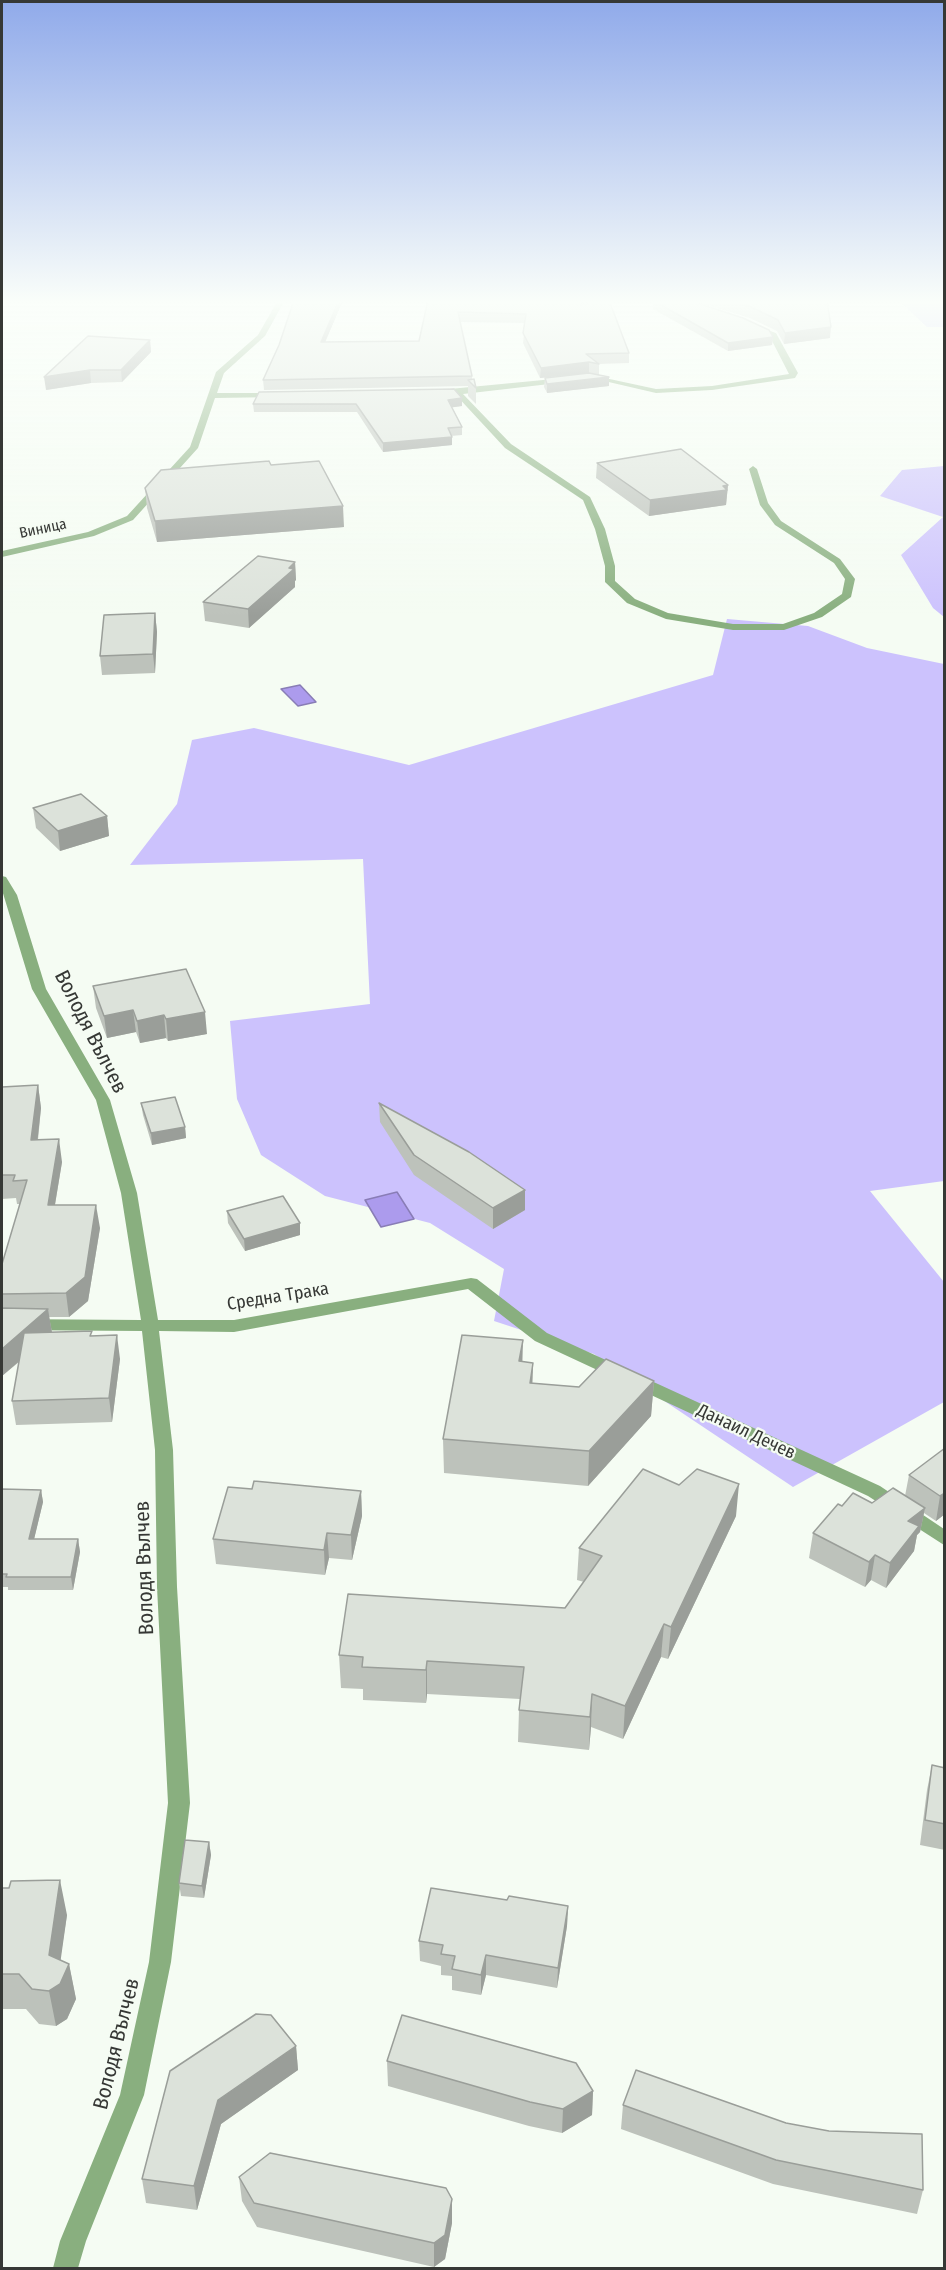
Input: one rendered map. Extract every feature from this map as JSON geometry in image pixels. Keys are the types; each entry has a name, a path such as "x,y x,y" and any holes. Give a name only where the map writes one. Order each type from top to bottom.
{"street":[{"name":"Виница","path":"2,554 91,534 130,518 194,448 209,406"},
{"path":"470,406 508,446 587,499 600,529 610,566 610,582 631,601 666,616 733,627 784,627 818,615 847,595 850,579 837,561 778,523 763,502 753,469"},
{"name":"Володя Вълчев","path":"2,880 11,895 39,988 103,1100 129,1193 150,1324 164,1450 167,1587 179,1803 160,1962 132,2095 73,2241 66,2268"},
{"name":"Средна Трака","path":"2,1325 234,1326 471,1283 541,1337"},
{"name":"Данаил Дечев","path":"541,1337 874,1491 945,1538"}],"shaded area":[{"path":"944,466 944,617 933,608 901,555 943,517 880,496 902,470"},
{"path":"727,619 808,626 867,648 944,664 944,1181 870,1191 944,1282 944,1402 793,1487 594,1354 494,1321 504,1269 430,1223 325,1196 261,1155 237,1099 230,1021 370,1004 363,859 130,865 177,804 192,740 254,728 409,765 713,675"},
{"path":"300,685 316,702 298,706 281,689"},
{"path":"397,1192 414,1219 381,1227 365,1200"}],"building":[{"path":"357,406 451,406 462,427 448,428 452,437 383,443"},
{"path":"681,449 728,485 723,486 727,490 650,500 597,463"},
{"path":"269,461 271,465 319,461 343,506 155,521 145,488 161,470"},
{"path":"258,556 295,562 289,568 294,569 248,609 203,602"},
{"path":"155,613 153,654 100,656 104,615"},
{"path":"81,794 107,816 58,831 33,808"},
{"path":"186,969 205,1012 166,1019 164,1015 137,1021 133,1010 104,1016 93,986"},
{"path":"38,1085 31,1140 59,1139 48,1205 96,1205 85,1277 66,1293 2,1294 2,1264 27,1180 13,1181 15,1175 2,1175 2,1087"},
{"path":"175,1097 185,1127 151,1133 141,1103"},
{"path":"379,1103 469,1152 525,1190 493,1208 414,1155"},
{"path":"283,1196 300,1223 244,1239 227,1211"},
{"path":"2,1308 48,1309 2,1349"},
{"path":"92,1331 90,1336 117,1335 109,1398 12,1401 24,1333"},
{"path":"462,1335 523,1340 519,1361 533,1363 530,1383 579,1387 606,1359 654,1381 589,1451 443,1439"},
{"path":"945,1448 945,1493 940,1496 909,1475"},
{"path":"643,1469 679,1485 697,1469 739,1484 671,1627 664,1624 625,1706 592,1694 590,1717 519,1710 524,1667 427,1661 426,1670 362,1667 363,1657 339,1655 348,1594 565,1608 602,1556 579,1548"},
{"path":"254,1481 361,1491 351,1535 327,1533 324,1550 213,1539 228,1487 252,1489"},
{"path":"893,1488 925,1508 908,1521 919,1526 890,1563 875,1555 869,1562 813,1533 838,1504 842,1506 853,1493 872,1503"},
{"path":"2,1489 41,1490 29,1539 78,1539 71,1577 6,1577 7,1574 2,1574"},
{"path":"932,1765 945,1768 945,1824 925,1820"},
{"path":"185,1840 209,1842 202,1886 179,1883"},
{"path":"60,1880 49,1955 69,1964 60,1984 49,1991 32,1989 19,1974 2,1974 2,1888 9,1888 11,1881"},
{"path":"431,1888 507,1900 509,1896 568,1906 558,1968 486,1955 481,1975 452,1969 455,1956 441,1954 443,1945 419,1941"},
{"path":"256,2014 271,2015 296,2046 218,2100 194,2186 142,2179 170,2071"},
{"path":"402,2015 576,2063 593,2091 563,2109 530,2102 387,2061"},
{"path":"636,2070 786,2123 829,2131 922,2134 923,2190 776,2160 623,2105"},
{"path":"270,2153 446,2188 452,2199 445,2235 434,2243 254,2203 239,2177"}]}
